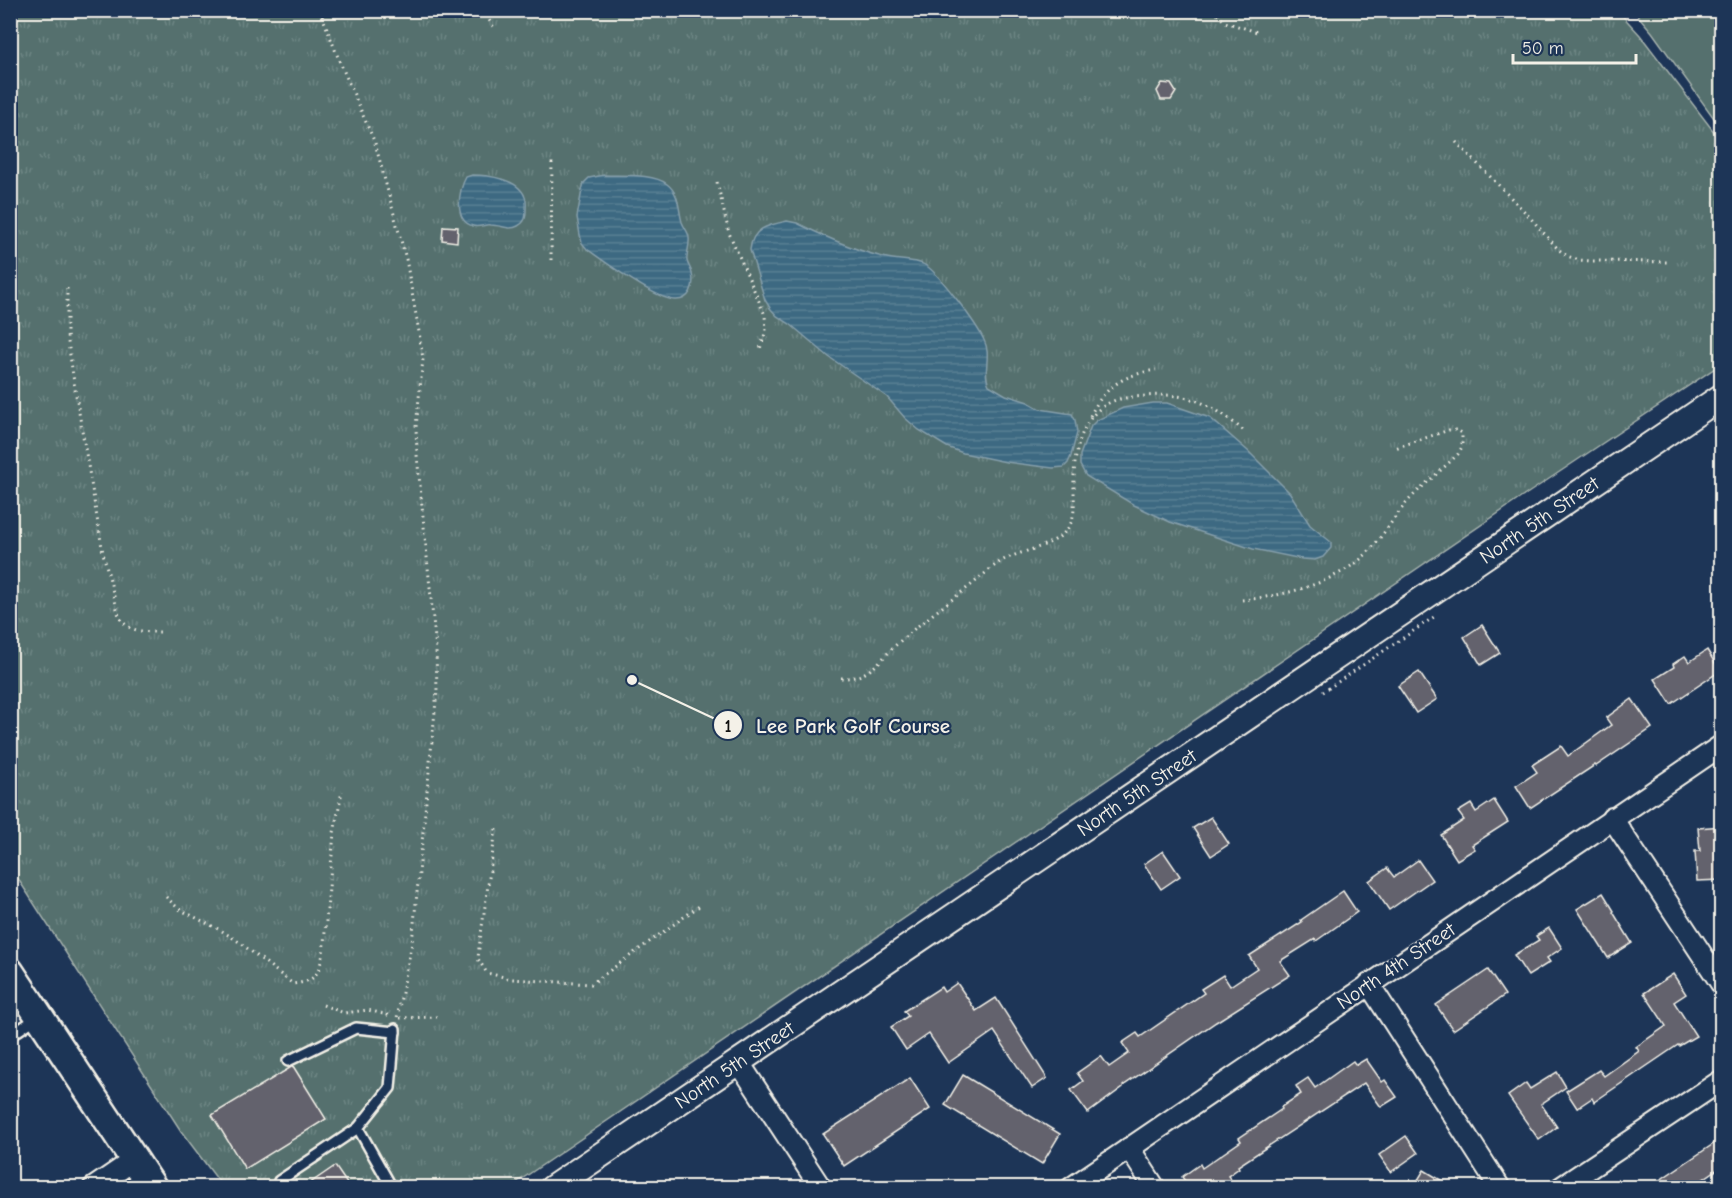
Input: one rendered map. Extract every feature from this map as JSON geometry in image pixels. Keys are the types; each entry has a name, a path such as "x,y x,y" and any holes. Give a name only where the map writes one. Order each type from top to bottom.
{"main road":[{"path":"17,986 40,1016 153,1188"}],"street":[{"name":"North 5th Street","path":"552,1188 1722,396"},
{"name":"North 4th Street","path":"1071,1188 1722,745"},
{"path":"1612,818 1722,985"},
{"path":"1369,984 1500,1188"},
{"path":"738,1061 821,1188"},
{"path":"1560,1188 1722,1080"},
{"path":"1129,1148 1155,1188"},
{"path":"93,1188 134,1160"}],"lane":[{"path":"10,1036 40,1016"},
{"path":"280,1188 279,1180 358,1128 390,1088 395,1030 356,1028 288,1061"},
{"path":"358,1128 392,1188"}],"path":[{"path":"320,10 375,143 406,259 423,359 416,427 436,649 437,691 412,943 397,1018"},
{"path":"483,10 494,28"},
{"path":"1213,10 1225,22 1257,32"},
{"path":"1456,142 1527,214 1550,242 1568,256 1591,261 1671,262"},
{"path":"551,260 552,158"},
{"path":"717,182 729,233 765,315 766,330 760,349"},
{"path":"67,288 67,335 75,389 103,553 119,616 123,624 131,628 164,632"},
{"path":"841,678 853,678 872,669 897,643 1000,562 1020,552 1052,542 1067,531 1072,522 1074,507 1074,474 1078,444 1098,400 1124,378 1138,372 1156,370"},
{"path":"1090,418 1109,402 1119,399 1153,395 1181,396 1204,402 1225,415 1245,432"},
{"path":"1242,600 1269,597 1305,587 1341,573 1363,557 1408,501 1458,454 1462,447 1462,433 1449,430 1395,448"},
{"path":"166,897 179,909 239,942 293,984 307,982 319,972 323,954 334,833 342,790"},
{"path":"496,829 478,959 487,973 512,979 591,984 702,904"},
{"path":"323,1005 344,1013 368,1010 397,1018 437,1017"}],"green space":[{"path":"11,11 1618,11 1640,35 1721,141 1721,364 510,1187 223,1187 181,1131 11,868"},
{"path":"1634,11 1721,11 1721,128 1652,32"}],"water":[{"path":"472,175 502,179 522,191 526,204 525,218 522,223 511,228 475,226 467,223 462,218 459,204 461,189 466,177"},
{"path":"604,175 654,178 667,184 674,192 689,238 687,261 692,272 693,283 690,292 684,298 675,300 666,298 643,287 617,271 582,243 577,217 584,183 589,178"},
{"path":"787,221 797,223 864,252 919,263 928,267 958,301 984,340 987,352 986,375 989,385 1006,395 1028,402 1040,409 1072,414 1077,433 1068,463 1064,467 1053,468 1006,462 963,453 947,447 919,430 887,397 829,357 777,316 765,300 750,250 751,243 758,232 767,226"},
{"path":"1167,403 1210,418 1248,451 1290,493 1310,525 1331,542 1331,548 1323,557 1315,560 1253,549 1170,522 1134,505 1086,476 1080,465 1080,455 1091,426 1097,420 1123,408"}],"building":[{"path":"1162,83 1171,84 1176,92 1171,100 1161,100 1157,91"},
{"path":"443,226 458,227 457,242 442,240"},
{"path":"1482,625 1500,653 1481,665 1464,637"},
{"path":"1707,650 1720,671 1671,704 1655,679 1674,667 1673,664 1685,656 1689,662"},
{"path":"1419,672 1437,699 1416,713 1398,686"},
{"path":"1632,699 1652,728 1530,808 1516,786 1537,772 1532,765 1561,746 1568,756 1611,725 1606,718"},
{"path":"1494,800 1508,822 1472,845 1475,849 1457,860 1441,835 1464,820 1458,812 1471,804 1476,812"},
{"path":"1211,817 1229,844 1211,856 1193,828"},
{"path":"1722,826 1722,880 1697,881 1695,851 1700,851 1698,828"},
{"path":"1163,851 1180,876 1161,889 1144,864"},
{"path":"1418,860 1432,880 1389,910 1369,881 1387,868 1394,877"},
{"path":"1343,891 1357,912 1316,941 1315,939 1280,961 1290,975 1216,1022 1088,1113 1071,1090 1083,1081 1077,1073 1101,1056 1109,1067 1129,1053 1122,1043 1137,1033 1140,1037 1204,993 1201,989 1223,975 1230,986 1257,968 1249,956 1302,922 1301,920"},
{"path":"1603,893 1632,943 1608,958 1577,909"},
{"path":"1549,928 1562,948 1547,958 1550,962 1528,976 1514,955 1539,940 1536,936"},
{"path":"1488,970 1505,995 1453,1030 1436,1005"},
{"path":"1673,974 1686,994 1674,1002 1696,1036 1678,1045 1594,1102 1592,1098 1577,1108 1566,1091 1599,1070 1604,1076 1639,1051 1636,1047 1666,1026 1644,993"},
{"path":"957,983 976,1011 996,998 1047,1078 1032,1088 994,1031 948,1063 929,1034 906,1050 891,1027 908,1016 904,1011 941,987 944,992"},
{"path":"1366,1059 1382,1082 1385,1080 1397,1097 1381,1107 1364,1083 1238,1166 1239,1168 1228,1176 1232,1181 1223,1188 1190,1188 1182,1177 1200,1164 1202,1168 1241,1141 1239,1138 1282,1109 1281,1107 1301,1094 1296,1086 1308,1078 1315,1088 1353,1061 1356,1065"},
{"path":"293,1066 326,1119 245,1169 212,1115"},
{"path":"1557,1072 1566,1087 1541,1104 1557,1127 1539,1140 1508,1096 1526,1083 1530,1089"},
{"path":"963,1075 1060,1134 1042,1164 945,1105"},
{"path":"910,1078 930,1109 844,1166 823,1134"},
{"path":"1406,1136 1418,1153 1391,1172 1379,1155"},
{"path":"1715,1143 1722,1152 1722,1166 1699,1182 1702,1188 1648,1188"},
{"path":"335,1166 350,1188 303,1188"},
{"path":"1424,1170 1454,1188 1413,1188"}],"place":[{"name":"Lee Park Golf Course","path":"632,680"}]}
